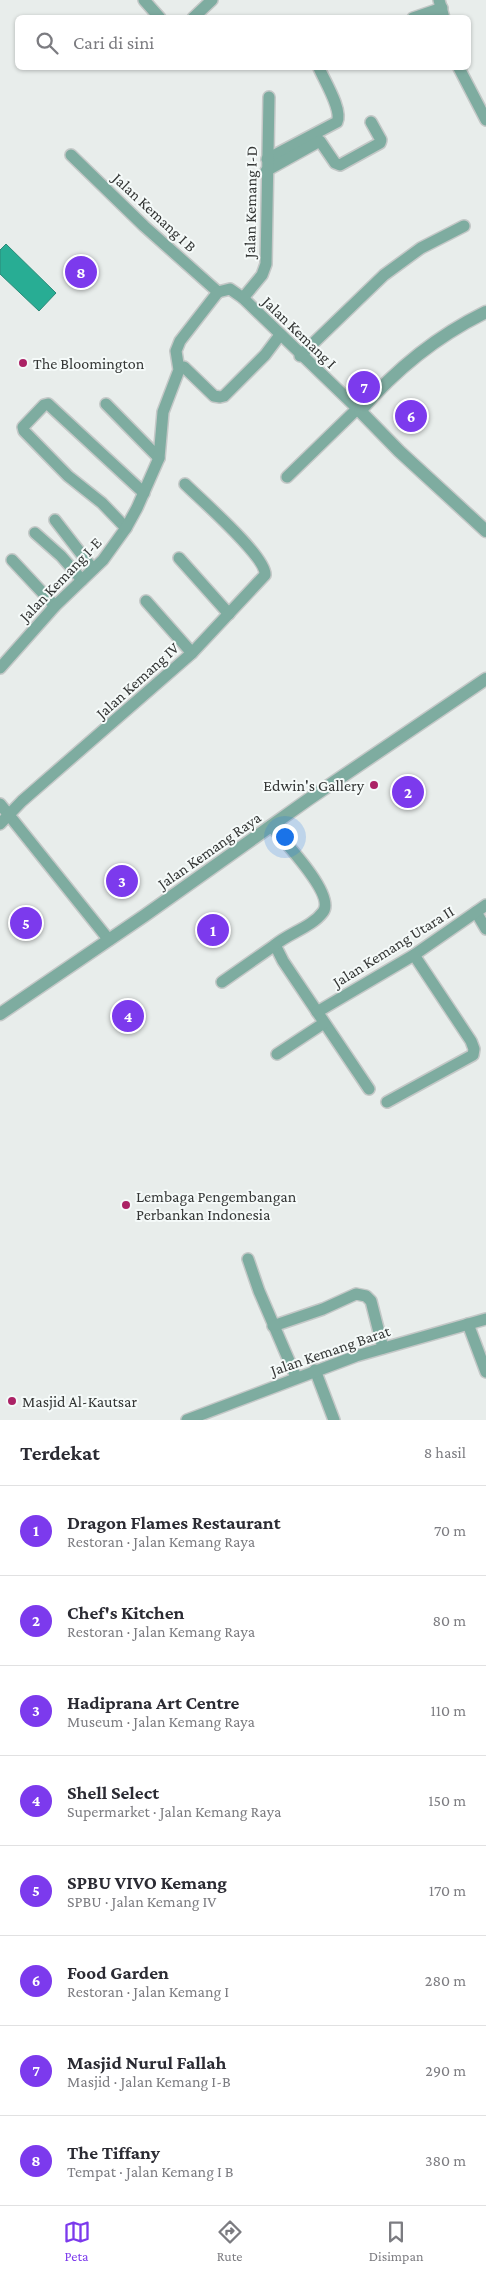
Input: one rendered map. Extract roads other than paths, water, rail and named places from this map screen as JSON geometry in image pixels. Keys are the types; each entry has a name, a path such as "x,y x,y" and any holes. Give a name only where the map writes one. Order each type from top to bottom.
{"street":[{"path":"144,0 157,15"},
{"path":"196,15 212,0"},
{"path":"422,15 442,8"},
{"path":"266,165 337,122 339,118 338,109 319,70"},
{"path":"460,70 470,93 486,120"},
{"name":"Jalan Kemang I-D","path":"243,298 265,271 269,97"},
{"path":"266,165 320,141 335,164 340,164 380,143 381,140 371,122"},
{"name":"Jalan Kemang I B","path":"71,155 144,226 218,292"},
{"path":"300,356 384,275 422,248 464,226"},
{"name":"Jalan Kemang I","path":"218,292 230,289 243,298 399,451 486,531"},
{"name":"Jalan Kemang I-E","path":"1,668 55,606 112,548 126,528 159,458 163,412 179,370 176,351 180,341 218,292"},
{"path":"287,477 424,349 451,331 486,312"},
{"path":"184,367 214,396 220,398 265,355 280,335"},
{"path":"126,528 102,503 68,476 24,431 23,427 44,405 48,404 144,493"},
{"path":"106,404 159,458"},
{"name":"Jalan Kemang IV","path":"4,820 22,801 192,653 266,575 265,568 242,539 184,484"},
{"path":"55,520 93,569"},
{"path":"34,533 60,556 82,580"},
{"path":"179,558 229,614"},
{"path":"12,560 55,606"},
{"path":"146,601 192,653"},
{"name":"Jalan Kemang Raya","path":"0,1014 486,679"},
{"path":"0,804 4,820 109,940"},
{"path":"222,982 318,917 326,904 324,895 305,866 271,826"},
{"path":"481,909 486,929"},
{"name":"Jalan Kemang Utara II","path":"317,1012 414,956 481,909"},
{"path":"275,945 324,1023 369,1089"},
{"path":"387,1102 473,1055 474,1049 471,1041 414,956"},
{"path":"277,1054 324,1023"},
{"path":"248,1259 273,1326 296,1378"},
{"path":"273,1326 323,1309 356,1294 362,1294 371,1302 383,1348"},
{"name":"Jalan Kemang Barat","path":"187,1420 315,1370 383,1348 486,1319"},
{"path":"468,1324 486,1372"},
{"path":"315,1370 334,1420"}],"place":[{"name":"The Tiffany","path":"81,272"},
{"name":"The Bloomington","path":"23,363"},
{"name":"Masjid Nurul Fallah","path":"364,387"},
{"name":"Food Garden","path":"411,416"},
{"name":"Edwin's Gallery","path":"374,785"},
{"name":"Chef's Kitchen","path":"408,792"},
{"name":"Hadiprana Art Centre","path":"122,881"},
{"name":"SPBU VIVO Kemang","path":"26,923"},
{"name":"Dragon Flames Restaurant","path":"213,930"},
{"name":"Shell Select","path":"128,1016"},
{"name":"Lembaga Pengembangan Perbankan Indonesia","path":"126,1205"},
{"name":"Masjid Al-Kautsar","path":"12,1401"}]}
